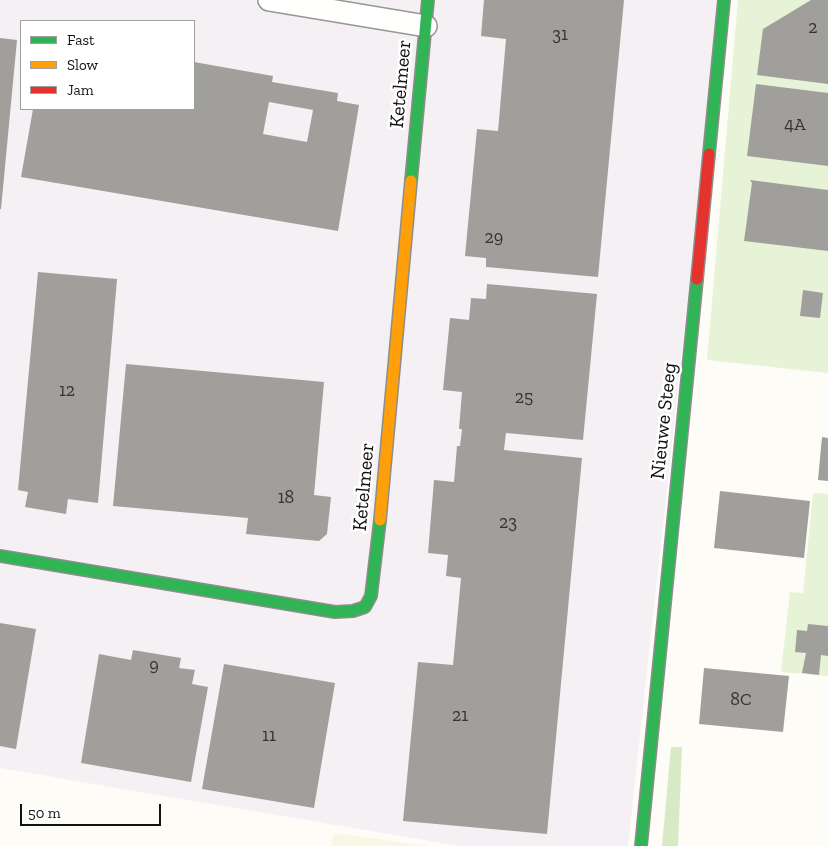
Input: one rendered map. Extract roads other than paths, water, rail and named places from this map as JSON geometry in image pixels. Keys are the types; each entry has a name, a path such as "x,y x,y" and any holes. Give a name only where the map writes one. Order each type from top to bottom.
{"street":[{"path":"268,0 318,4 426,26"},
{"name":"Ketelmeer","path":"0,556 335,612 353,611 365,607 371,596 374,577 428,0"},
{"name":"Nieuwe Steeg","path":"641,846 724,0"}]}
